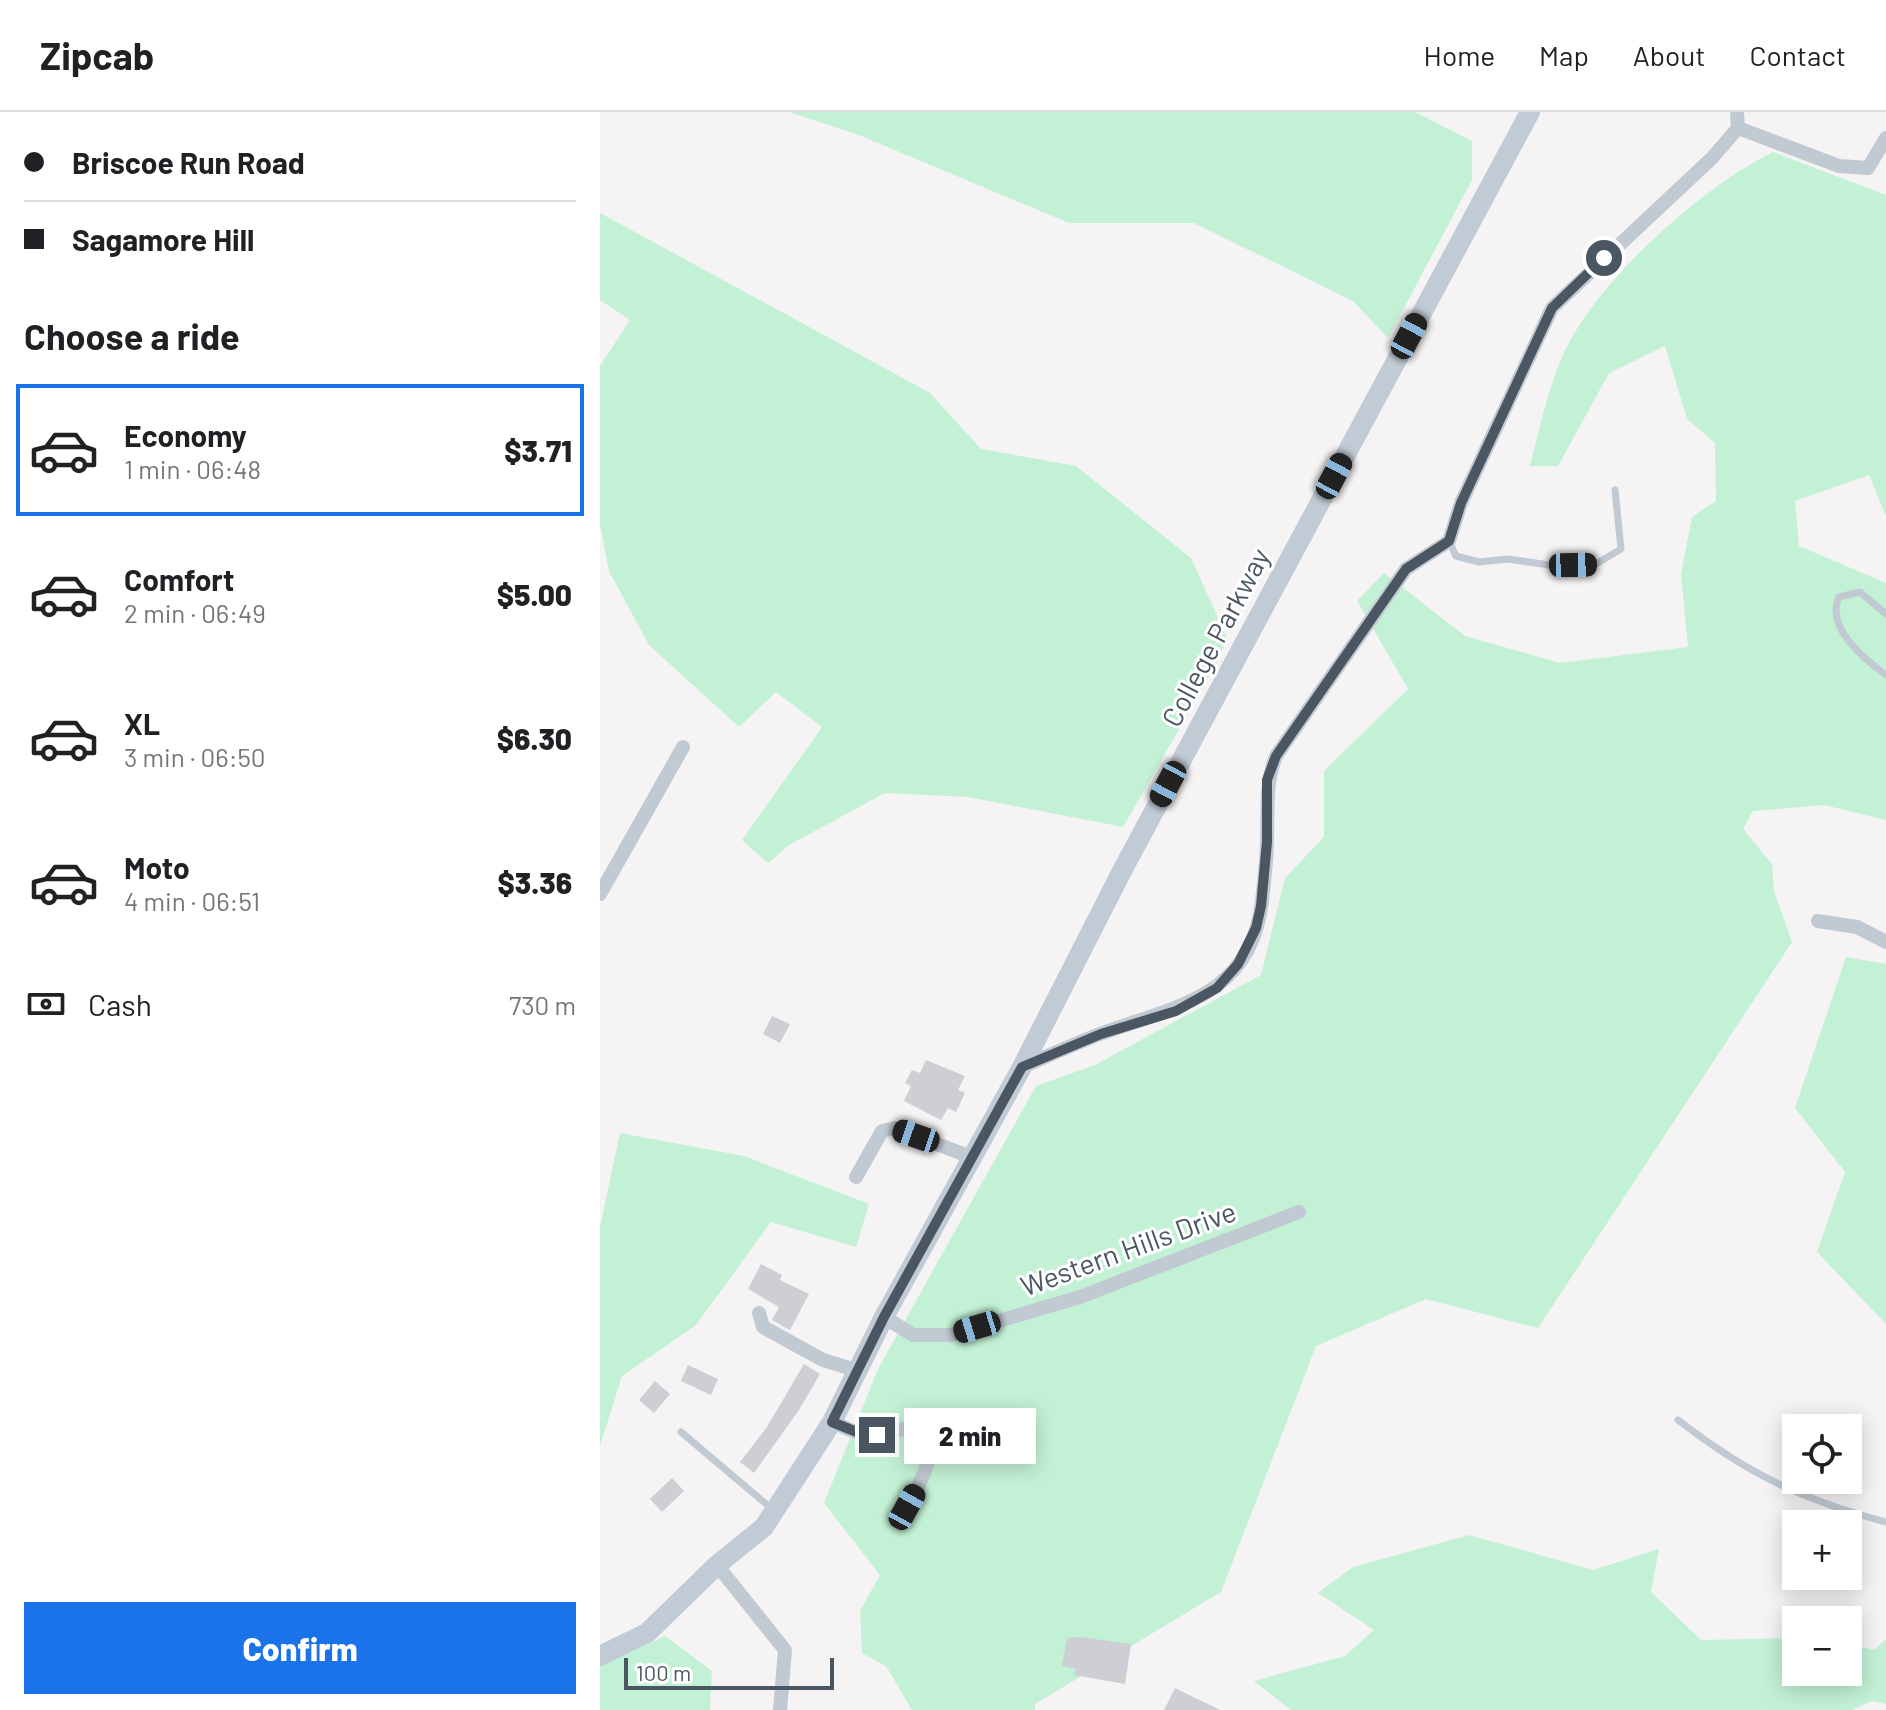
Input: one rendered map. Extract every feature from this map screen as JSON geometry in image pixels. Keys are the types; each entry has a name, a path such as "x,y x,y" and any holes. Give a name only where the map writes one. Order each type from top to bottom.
{"street":[{"name":"College Parkway","path":"600,1656 647,1633 717,1565 764,1527 832,1422 884,1317 1022,1067 1123,869 1530,112"},
{"path":"1022,1067 1101,1034 1176,1011 1217,988 1238,964 1256,928 1261,906 1267,842 1267,780 1276,756 1406,569 1449,541 1461,503 1552,308 1712,158 1737,120 1839,166 1868,168 1886,138"},
{"path":"600,894 683,747"},
{"path":"1818,921 1857,927 1886,942"},
{"path":"856,1177 882,1131 895,1128 971,1157"},
{"name":"Western Hills Drive","path":"884,1317 913,1335 951,1335 1080,1297 1299,1212"},
{"path":"759,1313 763,1327 823,1360 856,1370"},
{"path":"832,1422 864,1435 910,1429 925,1437 929,1446 927,1471 907,1507"},
{"path":"717,1565 785,1650 780,1710"}],"lane":[{"path":"1449,541 1456,556 1479,562 1508,559 1549,565 1596,564 1621,549 1615,490"},
{"path":"1886,614 1860,592 1839,597 1834,608 1838,624 1849,641 1886,675"},
{"path":"1678,1420 1730,1460 1802,1497 1886,1522"},
{"path":"681,1432 774,1511"}],"green space":[{"path":"789,112 1415,112 1472,141 1472,180 1388,338 1353,301 1194,223 1069,223 859,135"},
{"path":"1773,152 1886,195 1886,516 1869,475 1795,501 1799,546 1886,583 1886,820 1824,805 1753,811 1743,829 1772,864 1774,891 1792,942 1538,1328 1426,1299 1316,1346 1221,1592 1035,1704 1035,1710 912,1710 886,1666 862,1653 860,1611 880,1575 824,1503 878,1369 1036,1086 1095,1065 1261,975 1285,878 1324,837 1324,771 1408,689 1357,601 1384,573 1465,636 1560,663 1688,647 1681,574 1692,517 1716,501 1715,443 1687,419 1665,346 1609,373 1558,466 1530,466 1547,399 1561,360 1597,301 1622,271 1683,213 1714,188"},
{"path":"600,213 930,393 981,449 1076,466 1191,558 1227,638 1216,665 1123,827 968,797 885,793 789,845 768,863 742,840 822,727 776,692 739,727 649,645 609,571 600,524 600,366 630,320 600,300"},
{"path":"1846,957 1886,964 1886,1324 1817,1252 1845,1172 1795,1108"},
{"path":"620,1133 744,1156 869,1204 856,1247 771,1222 696,1325 622,1376 600,1446 600,1227"},
{"path":"1469,1535 1593,1570 1659,1549 1651,1592 1701,1640 1782,1638 1782,1686 1862,1686 1862,1647 1874,1650 1886,1639 1886,1704 1872,1701 1852,1710 1291,1710 1254,1681 1345,1656 1374,1630 1318,1593 1353,1567"},
{"path":"665,1636 712,1671 710,1710 600,1710 600,1666"}],"building":[{"path":"772,1016 790,1024 780,1043 763,1034"},
{"path":"926,1060 965,1076 958,1090 965,1093 956,1112 948,1108 941,1120 904,1101 911,1086 905,1083 912,1070 920,1073"},
{"path":"761,1264 782,1275 780,1280 809,1294 790,1330 772,1320 779,1307 748,1289"},
{"path":"804,1364 820,1374 799,1410 754,1473 740,1462 767,1427"},
{"path":"688,1365 718,1379 711,1395 681,1381"},
{"path":"655,1381 670,1394 654,1413 639,1400"},
{"path":"672,1478 684,1491 662,1512 650,1499"},
{"path":"1067,1638 1131,1644 1125,1684 1074,1675 1076,1669 1062,1666"},
{"path":"1175,1688 1220,1710 1164,1710"}],"route":[{"path":"877,1435 864,1435 832,1422 884,1317 1022,1067 1101,1034 1176,1011 1217,988 1238,964 1256,928 1261,906 1267,842 1267,780 1276,756 1312,708 1350,645 1406,569 1449,541 1461,503 1552,308 1604,258"}]}
